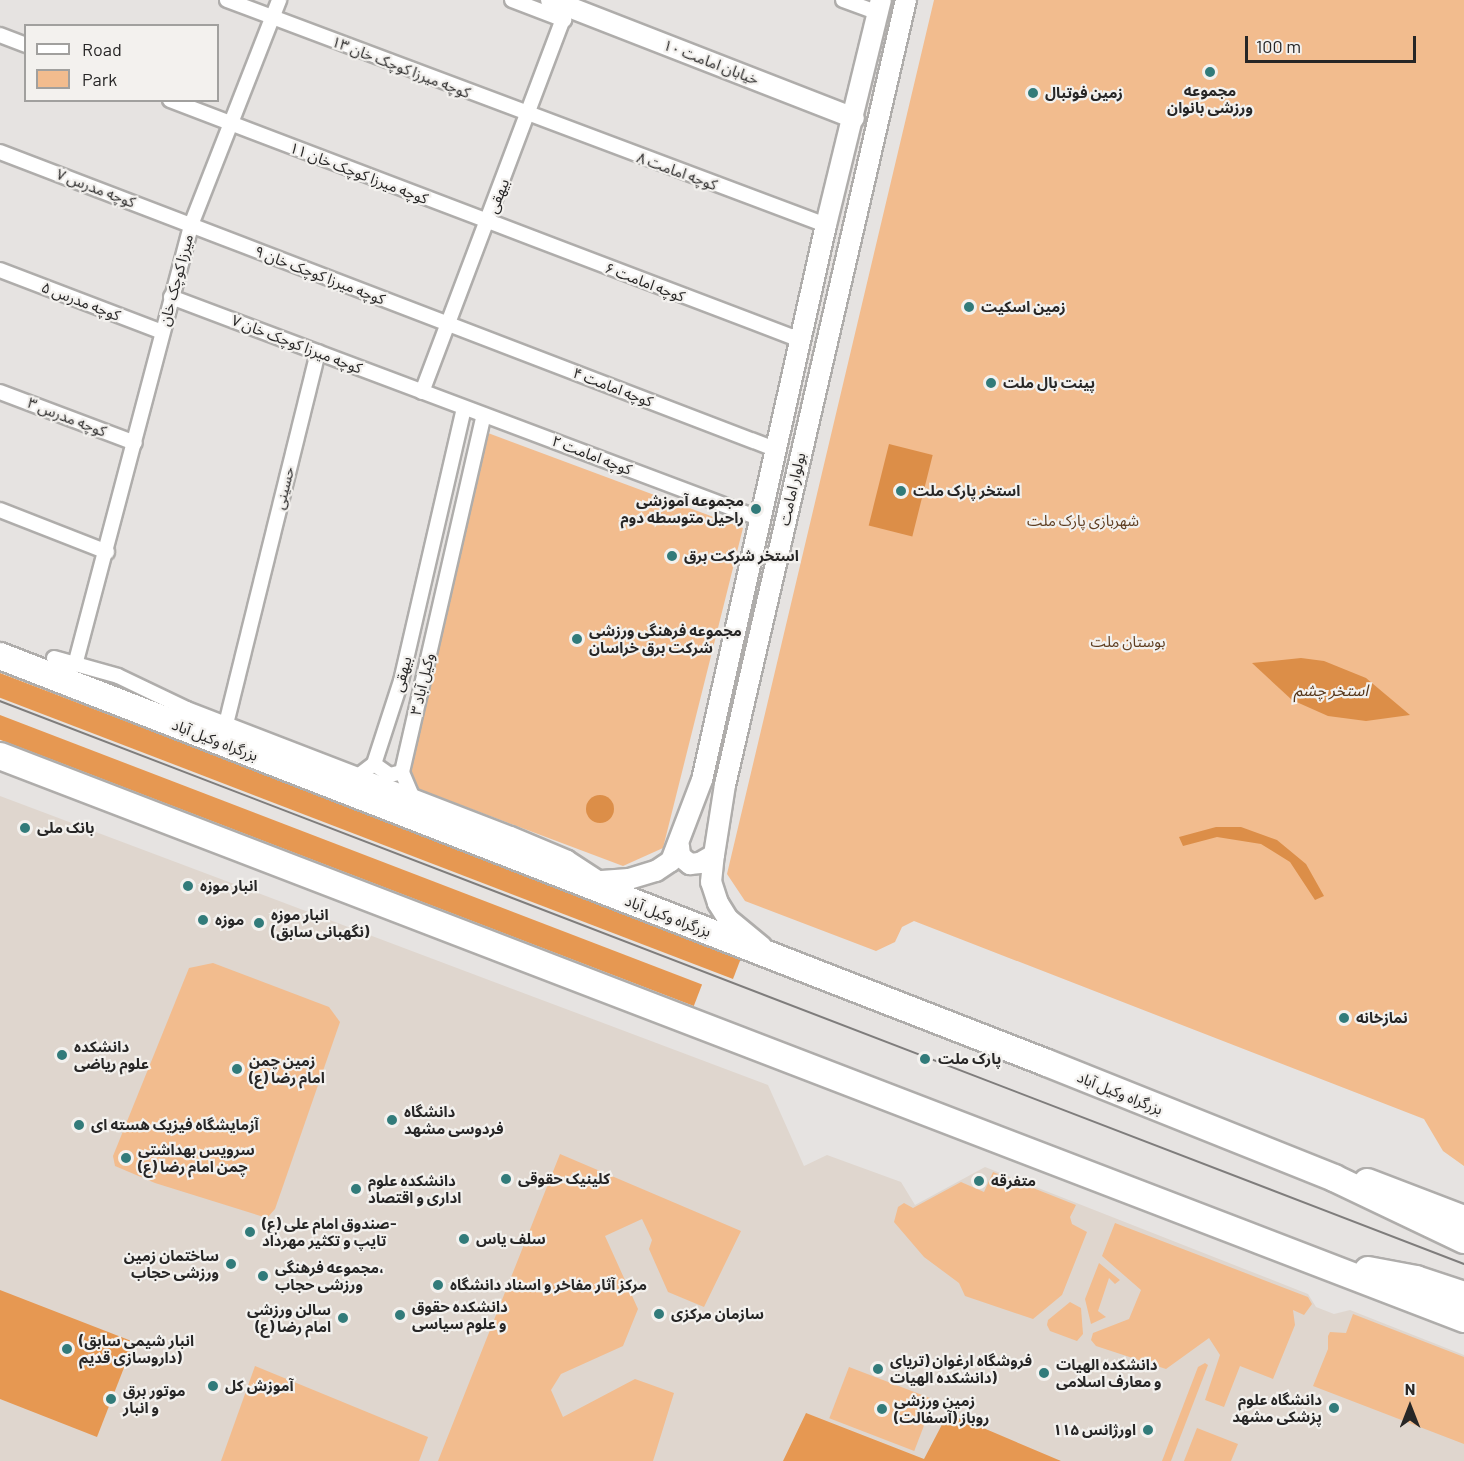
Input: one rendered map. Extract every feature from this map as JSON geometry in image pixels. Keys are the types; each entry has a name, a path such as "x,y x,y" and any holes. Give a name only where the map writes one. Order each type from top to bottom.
{"highway":[{"name":"بزرگراه وکیل آباد","path":"0,656 773,957 1334,1179 1464,1240"},
{"path":"0,756 1464,1319"},
{"name":"بزرگراه وکیل آباد","path":"1334,1179 1376,1182 1464,1219"},
{"path":"1303,1258 1416,1280 1464,1295"},
{"path":"1303,1258 1464,1333"}],"main road":[{"name":"بولوار امامت","path":"773,957 728,919 718,903 711,882 714,855 725,785 906,0"},
{"name":"خیابان امامت ۱۰","path":"563,7 854,118"},
{"name":"بولوار امامت","path":"579,882 606,883 656,871 671,861 679,846 702,780 803,341 826,225 880,7"},
{"path":"0,644 24,666"},
{"path":"679,846 680,856 690,864 700,863 714,855"}],"street":[{"name":"کوچه میرزا کوچک خان ۱۳","path":"227,0 528,116"},
{"name":"میرزا کوچک خان","path":"75,665 103,570 191,225 279,0"},
{"path":"512,0 563,7"},
{"path":"843,0 880,7"},
{"name":"بیهقی","path":"422,392 528,116 563,7"},
{"path":"0,35 24,44"},
{"name":"کوچه میرزا کوچک خان ۱۱","path":"175,102 488,222"},
{"name":"کوچه امامت ۸","path":"528,116 826,225"},
{"name":"کوچه مدرس ۷","path":"0,152 191,225"},
{"name":"کوچه امامت ۶","path":"488,222 803,341"},
{"name":"کوچه میرزا کوچک خان ۹","path":"191,225 448,324"},
{"name":"کوچه مدرس ۵","path":"0,270 162,332"},
{"name":"کوچه میرزا کوچک خان ۷","path":"171,297 422,392"},
{"name":"کوچه امامت ۴","path":"448,324 777,450"},
{"name":"حسینی","path":"226,724 318,352"},
{"name":"کوچه مدرس ۳","path":"0,392 135,443"},
{"name":"کوچه امامت ۲","path":"422,392 761,519"},
{"name":"بیهقی","path":"374,764 401,681 464,408"},
{"path":"428,565 448,571 484,415"},
{"path":"0,510 107,552"},
{"name":"۳ وکیل آباد","path":"402,772 448,571"},
{"path":"54,658 118,676 226,724 568,858 606,883"},
{"path":"358,776 374,764 390,775 402,772 412,796"}],"shaded area":[{"path":"0,673 741,958 733,979 0,698"},
{"path":"0,715 702,984 694,1006 0,740"},
{"name":"دانشگاه فردوسی مشهد","path":"0,796 768,1085 804,1166 827,1155 901,1182 915,1205 985,1167 1308,1294 1316,1307 1334,1314 1350,1310 1464,1355 1464,1461 0,1461"},
{"path":"0,1290 134,1342 97,1437 0,1399"},
{"path":"806,1413 924,1459 948,1413 1061,1461 783,1461"}],"green space":[{"name":"بوستان ملت","path":"934,0 1464,0 1464,1166 1443,1151 1424,1119 914,921 902,927 895,942 876,951 745,901 727,874"},
{"name":"مجموعه فرهنگی ورزشی شرکت برق خراسان","path":"488,433 743,528 663,848 623,866 405,784"},
{"name":"زمین چمن امام رضا (ع)","path":"213,963 329,1007 340,1022 275,1209 267,1218 155,1183 115,1166 113,1156 189,968"},
{"path":"560,1154 741,1231 704,1307 668,1292 649,1249 652,1240 642,1219 605,1236 638,1309 623,1346 561,1374 551,1390 563,1417 635,1379 674,1393 653,1461 438,1461"},
{"path":"993,1172 1076,1205 1070,1217 1072,1224 1087,1232 1062,1295 1033,1319 965,1296 959,1283 924,1257 894,1222 898,1207 904,1203 913,1208 961,1182 984,1192"},
{"path":"1115,1223 1308,1297 1312,1304 1304,1315 1293,1310 1295,1325 1273,1379 1240,1366 1224,1407 1205,1400 1220,1355 1209,1338 1166,1369 1096,1346 1091,1340 1093,1333 1129,1319 1141,1290 1102,1256"},
{"path":"1099,1263 1120,1280 1115,1284 1109,1278 1098,1311 1106,1317 1091,1324 1085,1299"},
{"path":"1070,1302 1081,1308 1083,1334 1077,1341 1050,1331 1047,1325 1048,1320"},
{"path":"1353,1314 1464,1357 1464,1444 1313,1386 1328,1349 1330,1332 1346,1333"},
{"path":"1205,1363 1208,1365 1171,1461 1162,1461 1198,1367"},
{"path":"255,1366 428,1437 419,1461 221,1461"},
{"name":"زمین ورزشی روباز (آسفالت)","path":"849,1367 934,1400 914,1451 829,1418"},
{"path":"1197,1428 1238,1444 1231,1461 1184,1461"}],"water":[{"name":"استخر پارک ملت","path":"889,444 933,455 912,536 869,526"},
{"name":"استخر چشم","path":"1301,658 1324,661 1366,678 1410,715 1366,721 1328,716 1292,700 1252,663"},
{"path":"600,795 610,799 614,809 610,819 600,823 590,819 586,809 590,799"},
{"path":"1216,827 1241,827 1277,840 1306,864 1324,896 1315,900 1290,862 1261,844 1217,837 1183,846 1179,837"}],"tram line":[{"path":"0,701 1464,1264"}],"place":[{"name":"مجموعه ورزشی بانوان","path":"1210,72"},
{"name":"زمین فوتبال","path":"1033,93"},
{"name":"زمین اسکیت","path":"969,307"},
{"name":"پینت بال ملت","path":"991,383"},
{"name":"استخر پارک ملت","path":"901,491"},
{"name":"مجموعه آموزشی راحیل متوسطه دوم","path":"756,509"},
{"name":"استخر شرکت برق","path":"672,556"},
{"name":"مجموعه فرهنگی ورزشی شرکت برق خراسان","path":"577,639"},
{"name":"بانک ملی","path":"25,828"},
{"name":"انبار موزه","path":"188,886"},
{"name":"موزه","path":"203,920"},
{"name":"انبار موزه (نگهبانی سابق)","path":"259,923"},
{"name":"نمازخانه","path":"1344,1018"},
{"name":"دانشکده علوم ریاضی","path":"62,1055"},
{"name":"پارک ملت","path":"925,1059"},
{"name":"زمین چمن امام رضا (ع)","path":"237,1069"},
{"name":"دانشگاه فردوسی مشهد","path":"392,1120"},
{"name":"آزمایشگاه فیزیک هسته ای","path":"79,1125"},
{"name":"سرویس بهداشتی چمن امام رضا (ع)","path":"126,1158"},
{"name":"کلینیک حقوقی","path":"506,1179"},
{"name":"متفرقه","path":"979,1181"},
{"name":"دانشکده علوم اداری و اقتصاد","path":"356,1189"},
{"name":"صندوق امام علی (ع)- تایپ و تکثیر مهرداد","path":"250,1232"},
{"name":"سلف یاس","path":"464,1239"},
{"name":"ساختمان زمین ورزشی حجاب","path":"231,1264"},
{"name":"مجموعه فرهنگی، ورزشی حجاب","path":"263,1276"},
{"name":"مرکز آثار مفاخر و اسناد دانشگاه","path":"438,1285"},
{"name":"سازمان مرکزی","path":"659,1314"},
{"name":"دانشکده حقوق و علوم سیاسی","path":"400,1315"},
{"name":"سالن ورزشی امام رضا (ع)","path":"343,1318"},
{"name":"(انبار شیمی سابق داروسازی قدیم)","path":"67,1349"},
{"name":"فروشگاه ارغوان (تریای دانشکده الهیات)","path":"878,1369"},
{"name":"دانشکده الهیات و معارف اسلامی","path":"1044,1373"},
{"name":"آموزش کل","path":"213,1386"},
{"name":"موتور برق و انبار","path":"111,1399"},
{"name":"دانشگاه علوم پزشکی مشهد","path":"1334,1408"},
{"name":"زمین ورزشی روباز (آسفالت)","path":"882,1409"},
{"name":"اورژانس ۱۱۵","path":"1148,1430"}],"park label":[{"name":"شهربازی پارک ملت","path":"1083,521"}]}
